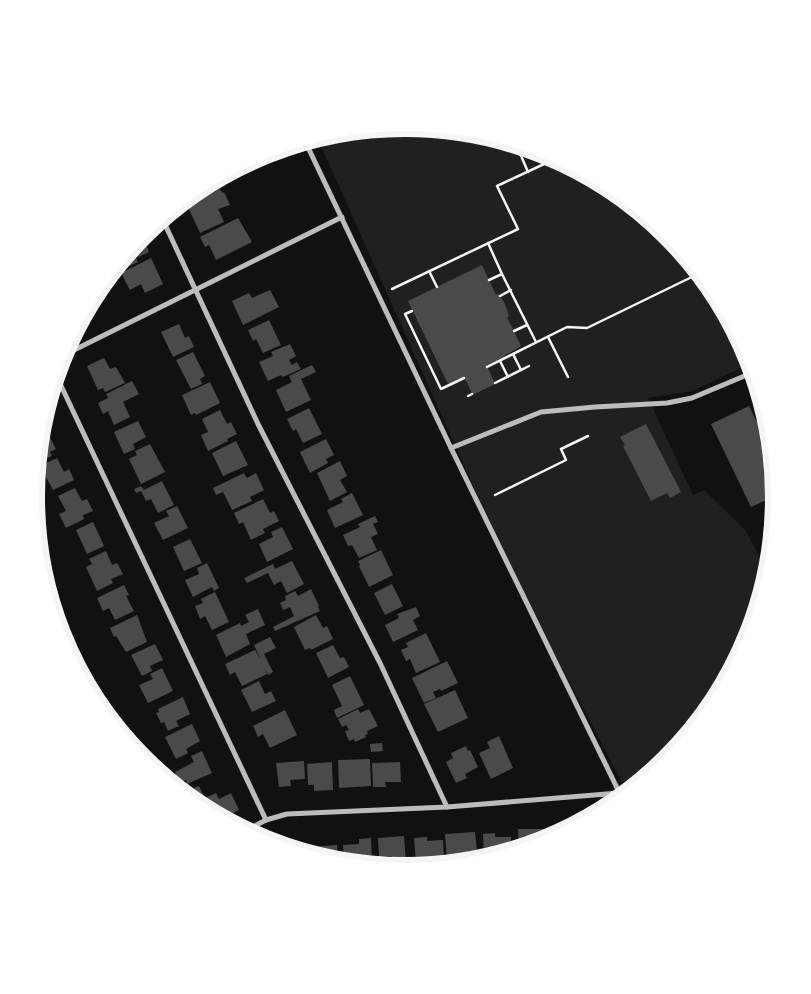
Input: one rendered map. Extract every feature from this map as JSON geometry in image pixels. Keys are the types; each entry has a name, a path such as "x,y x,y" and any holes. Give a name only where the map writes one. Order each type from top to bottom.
{"street":[{"path":"308,147 618,791"},
{"path":"73,350 342,217"},
{"path":"165,225 258,424 380,663 447,807"},
{"path":"451,448 541,412 667,403 692,398 747,375"},
{"path":"61,385 266,820"},
{"path":"254,827 266,820 287,814 447,807 610,797"}],"path":[{"path":"520,152 528,172"},
{"path":"392,289 518,229 497,186 547,163"},
{"path":"488,243 536,342"},
{"path":"429,272 437,287"},
{"path":"489,280 502,274"},
{"path":"487,367 570,326 587,328 693,276"},
{"path":"500,296 511,290"},
{"path":"412,311 405,314 441,389 464,378"},
{"path":"514,331 527,325"},
{"path":"548,336 568,377"},
{"path":"513,354 522,370"},
{"path":"500,361 508,376"},
{"path":"495,383 529,366"},
{"path":"468,396 472,394"},
{"path":"495,495 566,460 561,449 588,436"}],"shaded area":[{"path":"406,134 453,137 499,146 566,171 607,195 645,224 662,240 707,295 731,336 741,358 744,367 692,391 648,398 693,495 704,490 745,530 763,563 756,591 741,636 720,679 693,718 662,754 624,786 514,577 320,144 358,137 382,135"}],"building":[{"path":"220,189 222,193 224,192 230,205 218,209 224,222 200,233 188,207"},
{"path":"238,218 252,242 216,260 209,245 205,247 200,237"},
{"path":"145,244 149,252 136,258 138,262 124,268"},
{"path":"151,258 163,284 145,293 141,284 130,290 121,273"},
{"path":"482,265 496,295 498,293 505,304 509,316 507,317 521,346 504,356 505,358 487,366 495,384 473,395 464,377 448,384 408,301"},
{"path":"270,290 279,307 243,325 232,301 249,293 252,298"},
{"path":"269,320 281,345 263,353 256,339 253,341 248,330"},
{"path":"179,324 185,338 189,336 194,347 173,357 161,332"},
{"path":"290,344 296,356 289,360 292,365 297,362 301,369 268,381 259,362 273,356 271,352"},
{"path":"193,352 205,376 200,379 202,384 191,389 176,360"},
{"path":"104,358 110,369 116,367 125,383 105,392 103,388 98,390 87,366"},
{"path":"312,365 316,372 301,379 311,400 286,412 276,390 292,382 289,376"},
{"path":"132,381 139,394 123,402 130,417 114,425 108,411 103,414 98,403 108,398 106,394"},
{"path":"210,382 220,403 196,415 195,413 191,415 182,395"},
{"path":"749,406 763,435 768,473 768,499 751,507 711,424"},
{"path":"309,408 322,434 303,443 296,429 293,431 287,419"},
{"path":"220,410 227,424 231,422 237,434 208,451 201,435 208,432 202,419"},
{"path":"138,421 146,437 133,444 135,449 124,454 114,432"},
{"path":"646,424 681,492 670,498 667,493 651,501 620,437"},
{"path":"48,434 56,449 50,452 52,456 45,459"},
{"path":"326,439 334,455 326,459 328,463 310,473 300,452"},
{"path":"236,441 248,465 223,476 212,453"},
{"path":"150,444 165,472 141,484 129,459 137,455 135,451"},
{"path":"57,458 64,472 69,469 74,480 53,490 43,472 44,464"},
{"path":"340,461 347,476 340,480 347,492 330,501 317,473"},
{"path":"244,473 247,478 256,473 264,490 250,497 252,501 232,510 223,492 216,495 213,488"},
{"path":"162,481 174,505 158,513 151,499 146,501 141,491 136,493 134,489 141,486 144,490"},
{"path":"75,488 82,501 87,499 93,511 83,515 84,519 66,528 59,514 66,511 58,496"},
{"path":"352,493 363,515 335,528 327,510 343,502 341,499"},
{"path":"263,499 270,513 274,511 279,521 263,529 265,533 251,540 243,522 239,524 234,513"},
{"path":"177,506 188,528 163,540 154,523 169,516 166,511"},
{"path":"375,516 378,522 373,524 378,534 371,537 377,550 359,558 352,545 348,546 343,535 360,527 358,524"},
{"path":"93,522 104,546 87,554 76,530"},
{"path":"282,527 293,549 267,562 259,544 273,537 271,532"},
{"path":"190,539 202,563 184,571 173,547"},
{"path":"381,550 393,575 369,587 358,561"},
{"path":"106,551 112,565 117,563 123,574 111,579 113,583 97,591 86,567 92,564 89,559"},
{"path":"292,561 304,584 287,593 281,581 274,585 268,573 247,583 244,578 273,564 275,569"},
{"path":"207,563 219,588 214,591 212,587 193,597 185,580 199,574 197,568"},
{"path":"392,584 403,606 385,615 374,593"},
{"path":"124,585 129,595 126,596 134,611 115,620 109,608 103,611 97,598"},
{"path":"311,589 320,611 275,631 273,627 294,616 290,607 283,610 280,603 286,600 285,596 295,591 298,596"},
{"path":"215,592 229,622 212,630 205,616 200,619 195,606 203,603 201,599"},
{"path":"416,607 420,616 413,620 418,630 393,642 385,625 399,618 397,614"},
{"path":"258,609 265,625 246,634 250,644 226,657 216,635 240,623 241,626 249,622 245,615"},
{"path":"137,615 147,642 126,652 116,636 114,637 110,628"},
{"path":"316,615 323,628 327,626 333,639 311,650 310,648 305,650 294,627"},
{"path":"426,633 440,662 416,673 410,659 406,661 401,650 408,647 406,643"},
{"path":"270,637 276,648 264,654 273,672 268,675 266,669 267,674 242,686 235,672 230,675 225,664 255,650 261,660 254,645"},
{"path":"155,644 163,660 150,666 152,671 142,676 131,655"},
{"path":"333,645 340,658 344,657 349,667 328,678 316,653"},
{"path":"447,661 458,683 441,691 440,689 433,692 436,698 424,703 412,678"},
{"path":"162,668 173,691 148,703 139,685 153,679 150,674"},
{"path":"350,676 364,705 337,718 334,710 342,706 332,685"},
{"path":"259,681 265,694 271,691 276,701 252,712 241,690"},
{"path":"455,690 468,718 438,732 424,704"},
{"path":"183,697 190,714 176,721 179,726 168,731 164,722 161,723 156,713 159,712 158,709"},
{"path":"358,709 360,713 369,709 378,726 367,731 366,737 355,742 354,739 349,741 345,731 349,730 346,725 342,727 338,719"},
{"path":"285,710 297,735 270,748 263,734 258,737 253,726"},
{"path":"192,724 200,741 186,749 188,753 176,759 165,737"},
{"path":"499,736 513,768 491,779 479,753 490,748 487,742"},
{"path":"382,743 383,751 371,752 370,744"},
{"path":"466,746 478,767 465,774 467,778 456,783 446,762 453,758 451,753"},
{"path":"202,751 212,773 187,784 186,780 182,782 179,780 175,772 194,762 191,756"},
{"path":"370,759 371,786 339,788 338,760"},
{"path":"304,761 305,779 290,780 291,786 279,787 276,763"},
{"path":"332,762 333,790 314,791 314,785 308,785 307,764"},
{"path":"400,762 401,782 385,782 386,787 373,787 372,763"},
{"path":"199,786 205,798 216,793 219,799 231,793 239,810 230,815 191,789"},
{"path":"518,829 543,829 543,832 519,842"},
{"path":"475,832 477,851 468,851 468,854 447,858 445,834"},
{"path":"495,833 495,837 511,837 511,844 484,851 483,834"},
{"path":"404,836 406,860 392,859 392,856 379,857 378,838"},
{"path":"427,837 427,841 443,840 444,858 416,860 414,838"},
{"path":"371,838 372,858 344,854 343,845 359,844 359,839"},
{"path":"337,845 338,853 312,848 310,847"}]}
